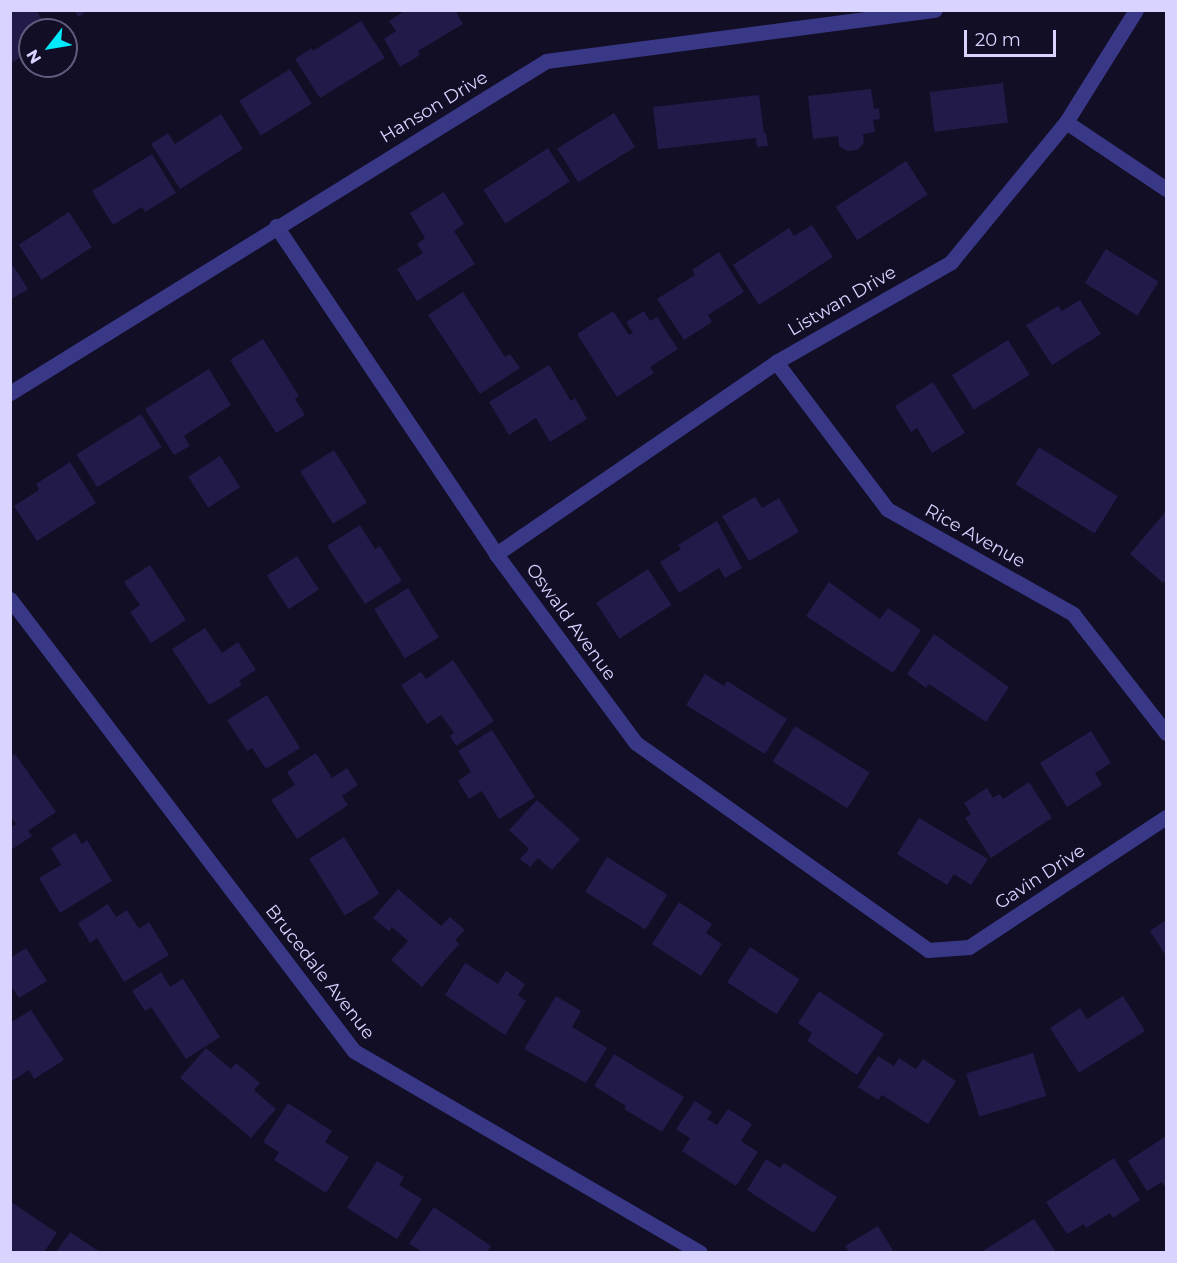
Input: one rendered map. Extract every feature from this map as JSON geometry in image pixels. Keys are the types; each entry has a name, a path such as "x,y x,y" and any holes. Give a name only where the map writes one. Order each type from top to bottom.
{"street":[{"name":"Hanson Drive","path":"10,393 276,226 546,61 934,10"},
{"name":"Listwan Drive","path":"496,554 776,362 951,262 1066,122 1136,10"},
{"path":"1066,122 1167,189"},
{"name":"Oswald Avenue","path":"276,226 496,554 636,742 928,950"},
{"name":"Rice Avenue","path":"776,362 887,509 1073,614 1167,733"},
{"name":"Brucedale Avenue","path":"10,599 354,1051 700,1252"},
{"name":"Gavin Drive","path":"928,950 969,947 1167,817"}],"building":[{"path":"15,10 36,10 41,18 18,18 18,59 10,64 10,13"},
{"path":"74,10 88,10 78,17"},
{"path":"406,10 455,10 463,24 418,51 420,55 400,67 384,39 396,31 389,21"},
{"path":"361,21 385,58 320,98 295,59 312,48 313,51"},
{"path":"290,69 312,104 261,136 239,101"},
{"path":"1003,83 1008,123 934,132 930,92"},
{"path":"871,89 874,109 879,108 880,119 873,120 875,132 863,134 864,143 857,150 847,151 839,146 838,136 813,139 808,96"},
{"path":"759,95 768,146 757,147 756,138 658,149 653,107"},
{"path":"614,113 635,147 578,182 557,149"},
{"path":"221,114 243,149 180,189 151,144 168,133 175,144"},
{"path":"548,148 570,182 505,223 483,190"},
{"path":"152,154 176,193 145,212 142,207 113,225 92,191"},
{"path":"906,161 928,195 857,240 836,207"},
{"path":"444,192 464,224 454,231 475,264 417,301 397,269 423,253 417,244 425,238 410,213"},
{"path":"69,212 92,247 42,280 19,245"},
{"path":"812,225 833,257 759,305 733,265 789,228 794,236"},
{"path":"1106,249 1159,282 1137,316 1085,283"},
{"path":"719,252 744,292 708,315 712,322 684,340 657,299 695,275 692,270"},
{"path":"10,261 28,289 10,300"},
{"path":"463,292 505,357 510,354 520,368 480,394 428,315"},
{"path":"1080,300 1101,334 1052,365 1026,325 1058,306 1062,311"},
{"path":"613,311 629,335 633,333 626,322 644,311 650,321 657,317 678,349 650,367 654,373 617,397 577,334"},
{"path":"263,339 299,396 295,399 305,415 276,433 230,360"},
{"path":"1008,340 1030,375 974,410 952,375"},
{"path":"549,365 571,401 575,398 587,419 550,442 536,418 509,435 489,402"},
{"path":"209,369 231,405 184,436 190,446 174,455 145,409"},
{"path":"933,382 965,433 932,453 917,428 911,432 895,406"},
{"path":"141,414 162,447 97,487 77,454"},
{"path":"1039,447 1118,496 1095,534 1016,484"},
{"path":"334,450 367,503 333,524 300,471"},
{"path":"220,456 240,487 208,508 188,477"},
{"path":"70,462 96,503 37,541 14,506 39,490 36,484"},
{"path":"755,497 762,508 779,498 799,532 749,561 722,516"},
{"path":"1166,511 1166,580 1163,583 1130,554"},
{"path":"717,521 742,568 725,578 719,568 679,593 660,562 681,549 678,545"},
{"path":"360,525 375,549 380,546 402,581 365,604 327,546"},
{"path":"297,556 319,590 289,609 267,576"},
{"path":"150,565 186,620 151,643 130,612 140,605 124,582"},
{"path":"648,569 671,605 619,639 596,603"},
{"path":"829,582 880,619 888,608 921,630 893,673 806,616"},
{"path":"408,588 439,637 405,658 374,609"},
{"path":"205,628 222,653 238,642 256,670 239,681 242,685 209,705 172,649"},
{"path":"934,634 1009,687 986,722 929,684 926,688 907,674"},
{"path":"453,660 494,721 456,746 450,736 454,733 441,715 427,724 401,685 421,672 426,679"},
{"path":"705,674 724,686 727,681 787,719 765,754 686,705"},
{"path":"267,695 300,748 266,769 252,748 247,751 227,720"},
{"path":"795,726 870,773 847,808 773,762"},
{"path":"492,730 535,797 499,819 482,791 469,799 458,781 471,772 458,751"},
{"path":"1091,731 1111,763 1095,773 1102,785 1067,807 1040,763"},
{"path":"316,753 332,778 347,768 358,785 342,796 348,805 297,839 271,800 295,785 287,772"},
{"path":"15,754 56,812 28,831 32,836 11,850 10,828 16,824 10,816 10,757"},
{"path":"1029,782 1052,818 991,858 965,818 971,814 964,803 987,788 993,798 1000,794 1003,799"},
{"path":"537,800 580,839 552,870 538,858 530,867 520,859 529,849 509,830"},
{"path":"919,818 988,859 971,885 954,874 947,885 897,854"},
{"path":"75,833 82,844 87,840 112,881 60,913 39,878 61,865 51,848"},
{"path":"344,837 380,894 345,916 309,859"},
{"path":"607,857 667,895 645,929 585,892"},
{"path":"398,889 441,926 450,917 465,930 455,940 459,944 422,987 391,960 408,941 392,927 389,931 373,918"},
{"path":"679,902 712,924 706,933 722,944 701,976 652,944"},
{"path":"108,904 116,917 127,910 139,929 149,922 169,955 124,982 97,938 90,943 78,923"},
{"path":"1166,920 1166,956 1150,931"},
{"path":"750,947 799,979 777,1014 727,982"},
{"path":"26,948 47,981 19,998 10,985 10,958"},
{"path":"465,963 498,984 506,971 525,984 518,995 526,1001 505,1035 445,995"},
{"path":"161,972 170,987 183,979 220,1037 186,1059 151,1007 145,1011 132,991"},
{"path":"819,991 884,1034 857,1075 807,1041 812,1033 798,1023"},
{"path":"556,996 581,1011 572,1027 607,1048 586,1083 524,1049"},
{"path":"1123,996 1145,1031 1079,1073 1050,1028 1080,1008 1087,1019"},
{"path":"31,1010 64,1060 34,1079 29,1070 10,1082 10,1023"},
{"path":"206,1048 231,1069 236,1063 260,1083 254,1090 276,1109 251,1138 180,1078"},
{"path":"1033,1053 1046,1096 979,1116 966,1073"},
{"path":"614,1054 684,1097 662,1132 624,1109 626,1106 594,1086"},
{"path":"878,1056 894,1066 899,1058 916,1069 923,1059 956,1081 928,1124 882,1095 878,1100 858,1087"},
{"path":"695,1101 712,1112 707,1119 717,1125 728,1109 752,1124 741,1141 758,1152 736,1186 682,1151 690,1138 676,1129"},
{"path":"288,1103 332,1131 325,1142 349,1157 326,1193 274,1160 279,1152 263,1142"},
{"path":"1166,1136 1166,1184 1164,1186 1162,1182 1147,1191 1128,1161"},
{"path":"1114,1158 1140,1200 1113,1218 1110,1213 1086,1228 1084,1224 1067,1234 1046,1202"},
{"path":"766,1159 780,1168 784,1163 837,1197 814,1233 747,1190"},
{"path":"377,1161 404,1177 399,1185 422,1199 397,1239 347,1208"},
{"path":"10,1201 57,1233 44,1252 10,1252"},
{"path":"434,1207 491,1246 487,1252 423,1252 409,1244"},
{"path":"1034,1219 1056,1252 981,1252"},
{"path":"878,1226 894,1252 849,1252 845,1246"},
{"path":"70,1232 100,1252 56,1252"}]}
